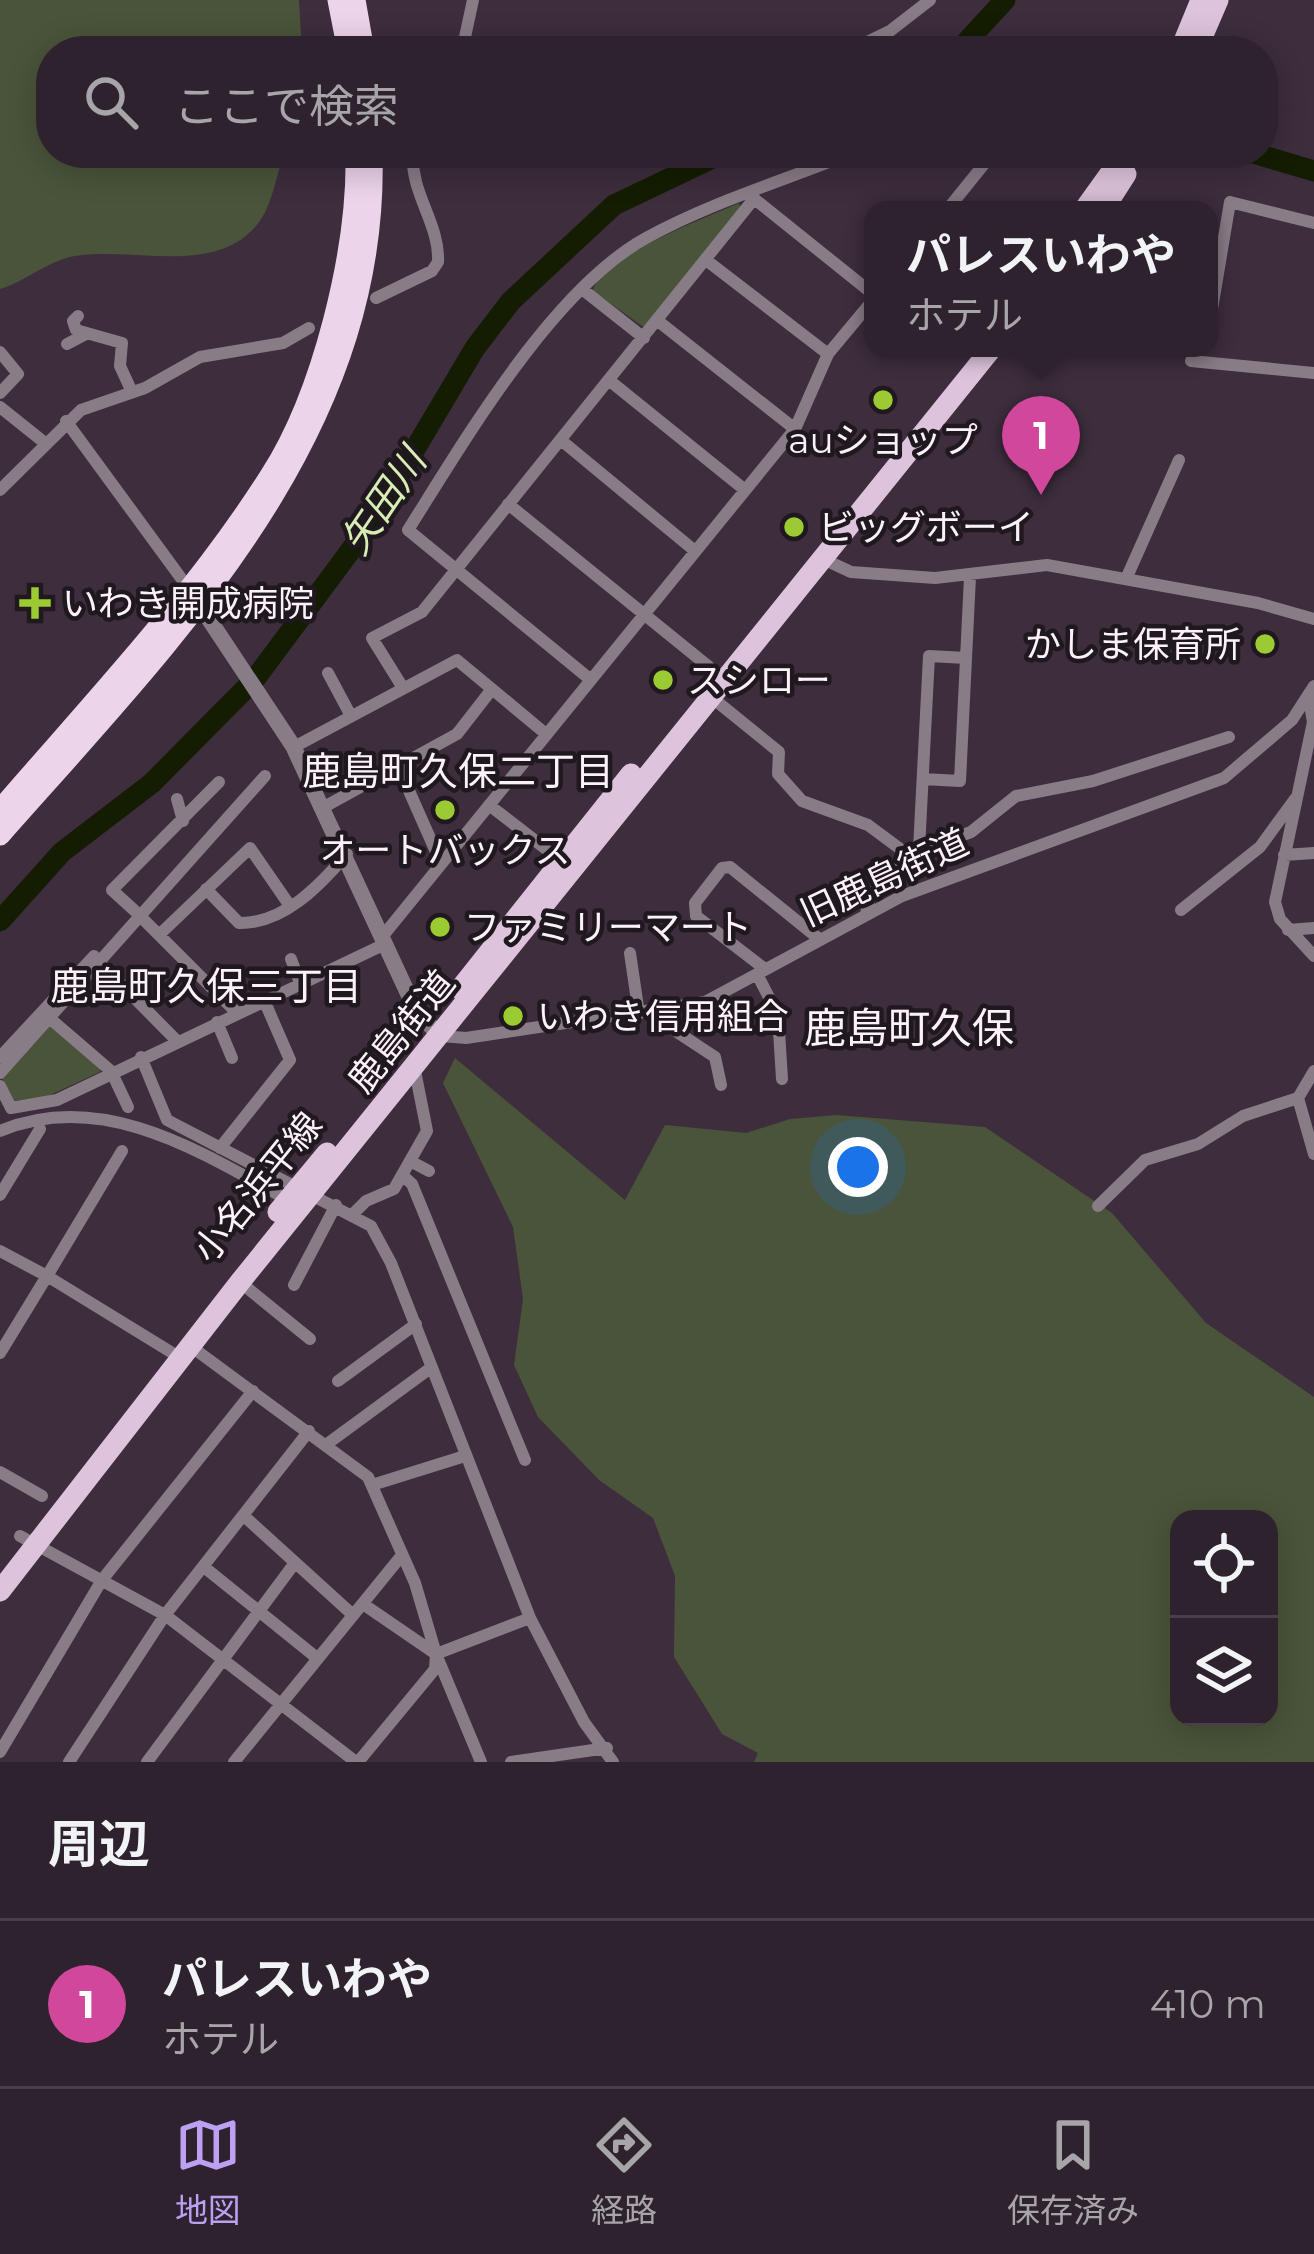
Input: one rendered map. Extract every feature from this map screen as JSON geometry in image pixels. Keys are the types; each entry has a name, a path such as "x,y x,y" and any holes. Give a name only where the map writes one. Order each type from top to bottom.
{"highway":[{"path":"338,0 345,36"},
{"path":"355,0 361,36"},
{"path":"0,810 195,598 273,473 314,379 348,253 355,168"},
{"path":"0,836 286,480 331,387 361,272 371,168"}],"main road":[{"path":"1186,36 1202,0"},
{"path":"1202,36 1218,0"},
{"path":"1090,201 1114,168"},
{"path":"1109,201 1130,168"},
{"name":"小名浜平線","path":"0,1567 179,1351 300,1192 436,1031 559,859 716,683 969,357"},
{"name":"鹿島街道","path":"179,1351 240,1282 300,1192 414,1066 436,1031 716,683 985,357"},
{"path":"0,1591 26,1540"}],"street":[{"path":"465,36 473,0"},
{"path":"880,36 930,0"},
{"path":"376,298 432,272 438,262 432,230 414,187 413,168"},
{"path":"591,680 408,530 484,415 582,289 643,239 817,168"},
{"path":"953,201 981,168"},
{"path":"403,688 372,638 422,612 658,321 751,196"},
{"path":"751,196 864,290"},
{"path":"1218,273 1230,202 1314,223"},
{"path":"706,260 828,354"},
{"path":"582,289 644,338"},
{"path":"0,1086 11,1108 57,1100 384,941 441,863 795,429 828,354 864,308"},
{"path":"78,316 73,328 122,343 120,366 132,392"},
{"path":"658,321 795,429"},
{"path":"0,490 66,421 179,373 200,357 283,343 309,328"},
{"path":"67,344 86,334"},
{"path":"0,352 18,374 0,394"},
{"path":"1191,361 1314,373"},
{"path":"610,381 746,490"},
{"path":"0,407 45,443"},
{"path":"66,421 195,598 294,747 417,1013 436,1031"},
{"path":"562,441 695,551"},
{"path":"1126,579 1179,460"},
{"path":"508,504 644,614 716,683 779,752 778,774 802,801 868,825 913,852"},
{"path":"821,558 851,572 970,577 1030,565 1258,603 1314,619"},
{"path":"923,779 960,781 970,577"},
{"path":"913,852 923,779 929,656 966,658"},
{"path":"294,747 457,661 546,734"},
{"path":"328,673 352,716"},
{"path":"324,807 457,734 492,689"},
{"path":"1311,693 1310,748 1275,902 1288,930 1314,956"},
{"name":"旧鹿島街道","path":"436,1031 466,1038 705,1002 818,938 980,864 1225,778 1311,693"},
{"path":"866,914 869,896 913,852 970,832 1026,792 1093,781 1229,737"},
{"path":"398,766 441,863"},
{"path":"0,1057 265,776"},
{"path":"219,782 112,890 237,1013"},
{"path":"177,799 183,821"},
{"path":"1181,910 1260,847 1295,800"},
{"path":"489,805 559,859"},
{"path":"160,934 250,848 290,906"},
{"path":"206,889 239,923 290,906 317,889 346,854"},
{"path":"1284,855 1314,854"},
{"path":"782,1078 778,1015 761,972 696,916 695,903 722,868 730,867 818,938"},
{"path":"1288,930 1314,928"},
{"path":"630,953 643,1014 715,1057 721,1085"},
{"path":"96,959 177,1041"},
{"path":"290,959 300,983"},
{"path":"220,1148 290,1060 264,1000"},
{"path":"45,1014 111,1071 128,1107"},
{"path":"0,1072 45,1014"},
{"path":"217,1022 232,1058"},
{"path":"141,1057 167,1120 300,1192"},
{"path":"352,1215 366,1201 394,1189 428,1128 414,1066"},
{"path":"1098,1206 1145,1160 1198,1144 1243,1116 1298,1098 1314,1072"},
{"path":"1298,1098 1314,1154"},
{"path":"0,1131 48,1119 128,1121 336,1205 371,1226 416,1324 530,1618 584,1722 610,1755"},
{"path":"0,1196 40,1129"},
{"path":"0,1353 122,1151"},
{"path":"410,1161 429,1171"},
{"path":"402,1175 412,1184 525,1460"},
{"path":"294,1285 336,1205"},
{"path":"0,1250 253,1391 327,1444 371,1485 482,1762"},
{"path":"240,1282 310,1339"},
{"path":"338,1381 416,1324"},
{"path":"327,1444 432,1366"},
{"path":"0,1752 102,1580 253,1391"},
{"path":"69,1762 165,1615 309,1431"},
{"path":"371,1485 465,1456"},
{"path":"0,1472 42,1496"},
{"path":"244,1516 353,1616"},
{"path":"26,1540 165,1615 357,1762 435,1670 436,1654"},
{"path":"234,1762 402,1556"},
{"path":"148,1762 294,1564"},
{"path":"204,1567 317,1658"},
{"path":"363,1604 436,1654"},
{"path":"436,1654 530,1618"},
{"path":"511,1762 610,1755"}],"green space":[{"path":"0,0 299,0 301,36 36,36 36,168 280,168 259,222 242,239 221,250 198,255 75,256 0,289"},
{"path":"739,203 741,209 645,328 593,291 600,278 633,252"},
{"path":"43,1020 100,1066 100,1072 48,1096 14,1101 0,1075 0,1062"},
{"path":"455,1058 625,1200 665,1125 746,1133 790,1119 837,1115 985,1127 1112,1213 1206,1323 1314,1397 1314,1762 754,1762 758,1753 722,1734 674,1657 675,1576 653,1518 599,1480 538,1417 514,1365 523,1299 513,1227 443,1083"}],"waterway":[{"name":"矢田川","path":"972,36 1005,0"},
{"path":"1278,160 1314,171"},
{"name":"矢田川","path":"0,921 62,852 152,783 255,679 371,523 475,348 511,301 614,205 692,168"}],"place":[{"name":"auショップ","path":"883,400"},
{"name":"パレスいわや","path":"1041,495"},
{"name":"ビッグボーイ","path":"794,527"},
{"name":"いわき開成病院","path":"35,603"},
{"name":"かしま保育所","path":"1265,644"},
{"name":"スシロー","path":"663,680"},
{"name":"オートバックス","path":"445,810"},
{"name":"ファミリーマート","path":"440,927"},
{"name":"いわき信用組合","path":"513,1016"}],"district":[{"name":"鹿島町久保二丁目","path":"458,771"},
{"name":"鹿島町久保三丁目","path":"206,986"},
{"name":"鹿島町久保","path":"909,1028"}]}
